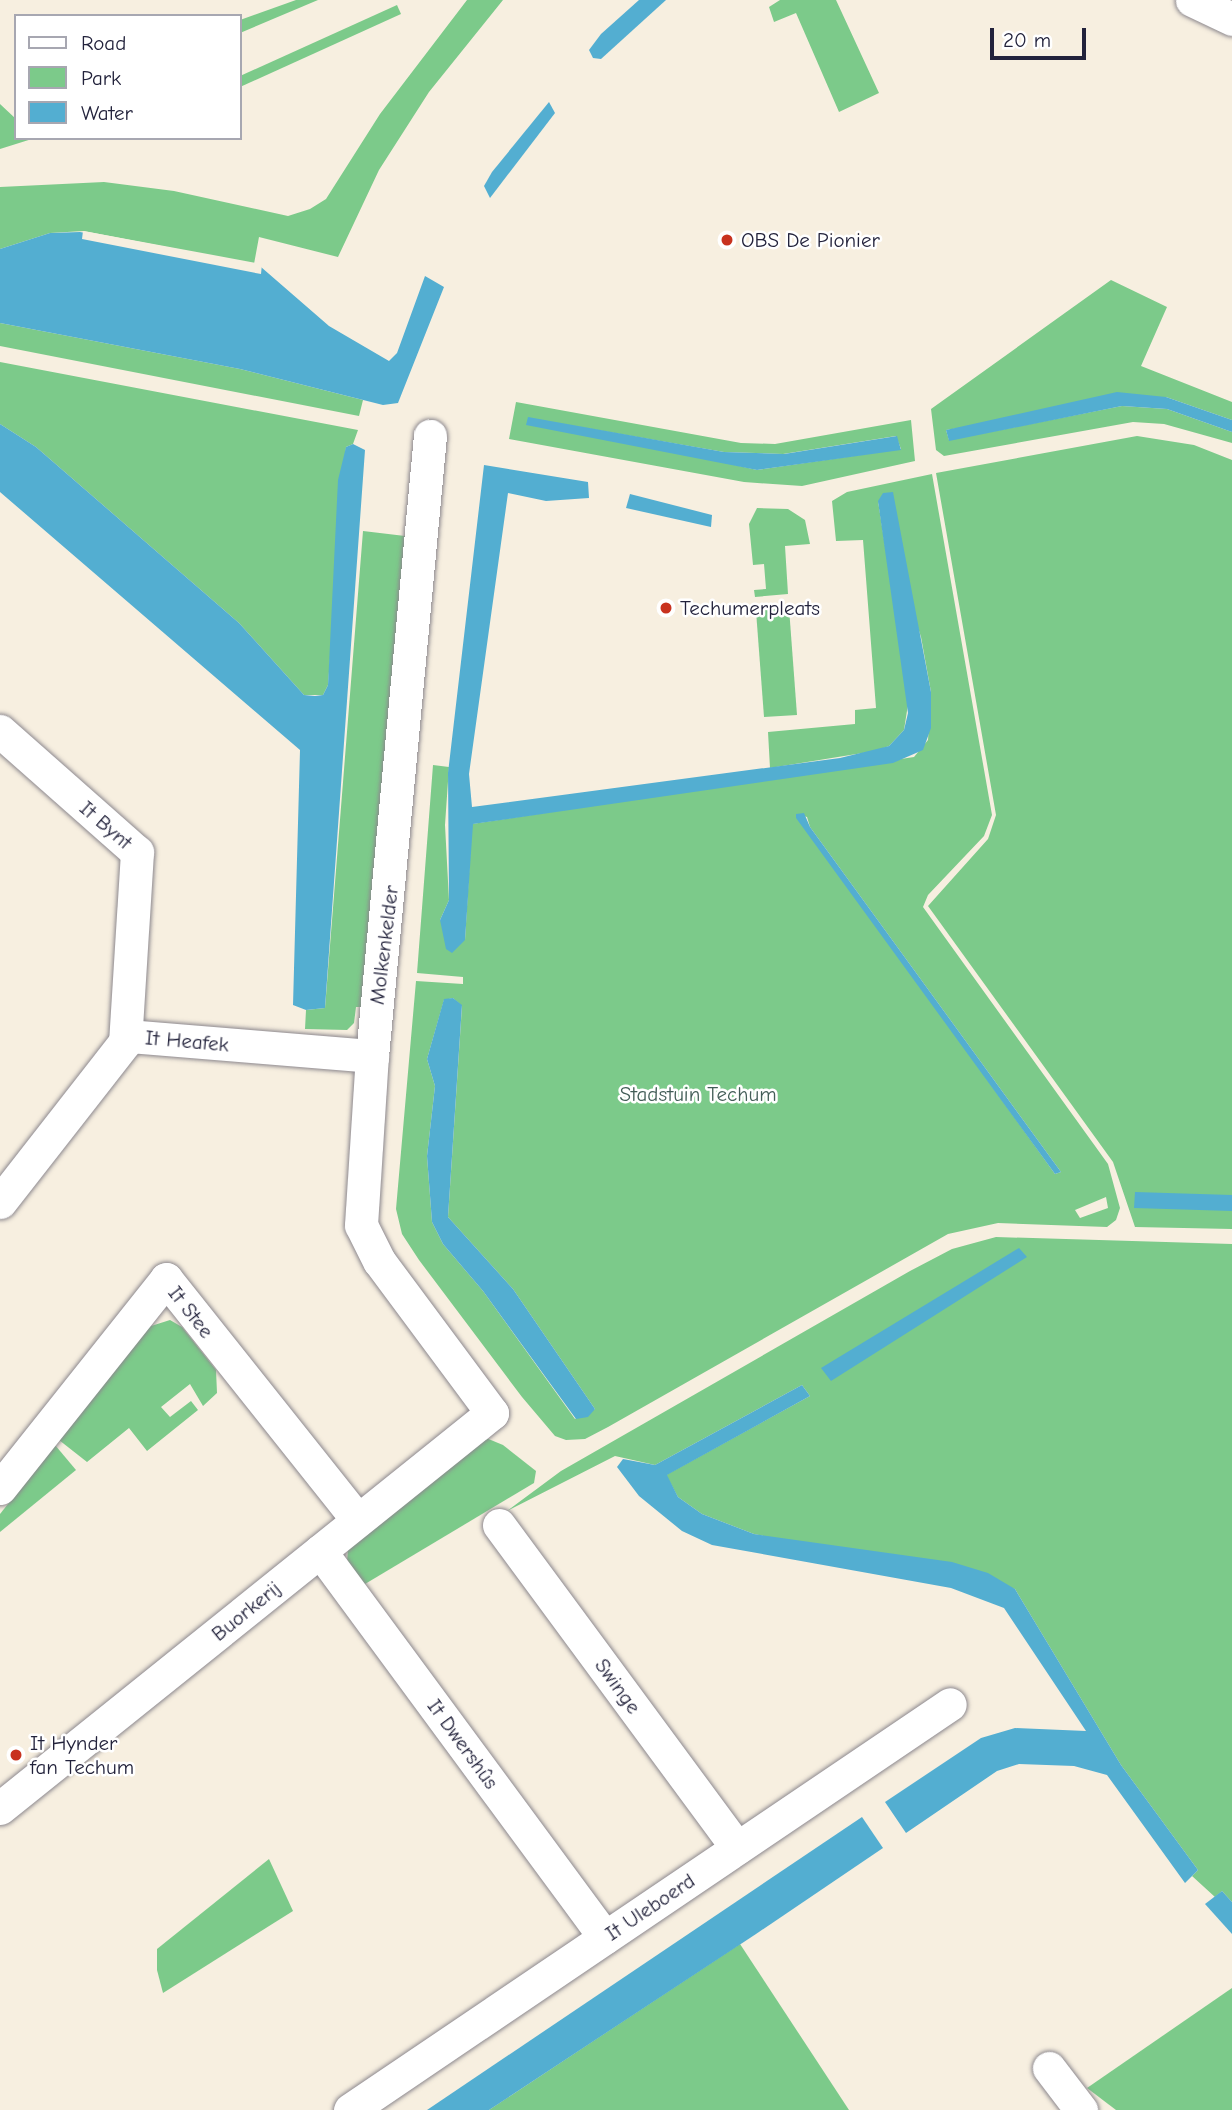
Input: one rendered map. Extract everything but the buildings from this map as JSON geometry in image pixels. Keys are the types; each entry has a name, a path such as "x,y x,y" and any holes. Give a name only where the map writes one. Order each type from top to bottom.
{"street":[{"path":"1192,0 1232,19"},
{"name":"Molkenkelder","path":"430,436 372,1056 361,1209 365,1236 492,1413"},
{"name":"It Bynt","path":"0,731 137,852 128,1036"},
{"name":"It Heafek","path":"0,1202 128,1036 372,1056"},
{"name":"It Stee","path":"0,1488 166,1279 358,1520"},
{"name":"Buorkerij","path":"0,1808 492,1413"},
{"name":"Swinge","path":"499,1525 737,1848"},
{"name":"It Dwershûs","path":"320,1551 606,1937"},
{"name":"It Uleboerd","path":"350,2110 950,1704"},
{"path":"1049,2068 1081,2110"}],"green space":[{"path":"296,0 318,0 242,32 242,19"},
{"path":"467,0 503,0 429,92 379,170 338,257 259,237 254,264 84,231 50,233 0,249 0,187 104,182 174,191 288,216 310,209 326,199 380,114"},
{"path":"780,0 836,0 879,93 839,112 796,13 774,22 769,7"},
{"path":"397,5 401,14 242,86 242,75"},
{"path":"0,104 14,117 14,140 29,140 0,149"},
{"path":"1111,280 1167,307 1141,366 1232,402 1232,420 1166,397 946,430 949,440 1122,406 1167,409 1232,432 1232,443 1164,424 1133,422 944,456 936,450 931,409"},
{"path":"0,323 240,369 363,400 359,416 0,346"},
{"path":"0,362 358,430 353,444 346,447 328,685 323,695 304,695 239,623 36,447 0,424"},
{"path":"516,402 741,443 775,444 911,420 915,461 802,486 744,482 509,439","holes":["528,418 724,452 783,454 896,436 901,449 757,470"]},
{"path":"1137,436 1194,445 1232,460 1232,1229 1135,1227 1113,1162 928,906 988,839 996,815 936,473"},
{"name":"Stadstuin Techum","path":"932,474 992,815 984,836 928,895 923,907 1108,1164 1120,1208 1116,1220 1107,1227 998,1223 948,1234 608,1427 585,1439 566,1440 555,1436 522,1397 419,1260 402,1234 396,1209 416,981 463,984 463,977 417,973 433,765 449,767 445,825 449,900 440,920 465,940 472,824 914,757 928,740 931,692 921,637 878,501 909,698 904,730 889,746 875,751 770,768 768,732 855,724 855,710 876,708 863,540 836,541 832,501 847,492","holes":["796,814 807,817 810,827 1061,1172 1055,1174","453,998 462,1006 448,1217 513,1289 595,1409 575,1419 483,1291 443,1244 432,1222 427,1156 435,1086 427,1059 444,1000","1106,1197 1108,1208 1080,1218 1075,1210"]},
{"path":"757,508 788,509 805,520 810,544 785,546 788,594 755,597 754,590 766,589 764,564 753,565 749,524"},
{"path":"363,531 405,536 365,1007 356,1007 354,1023 347,1030 305,1029 306,1010 325,1008"},
{"path":"789,608 797,715 764,717 756,611"},
{"path":"996,1237 1232,1244 1232,1902 1222,1891 1215,1897 1192,1876 1198,1870 1121,1765 1015,1589 754,1534 702,1514 678,1497 666,1475 810,1396 802,1385 655,1465 615,1456 507,1511 561,1471 910,1271 952,1249"},
{"path":"170,1320 182,1327 216,1370 217,1393 203,1406 190,1384 161,1407 170,1417 191,1401 198,1410 147,1451 129,1428 87,1462 59,1440 148,1327"},
{"path":"486,1438 503,1445 536,1471 534,1483 360,1587 347,1563 348,1548"},
{"path":"55,1445 76,1470 0,1532 0,1514"},
{"path":"269,1859 293,1911 163,1993 157,1970 157,1949"},
{"path":"740,1944 849,2110 489,2110"},
{"path":"1232,1988 1232,2110 1116,2110 1087,2088"}],"water":[{"path":"639,0 666,0 601,59 593,58 589,50 601,34"},
{"path":"549,102 555,113 490,198 484,186 492,172"},
{"path":"80,232 261,267 329,326 389,361 397,353 425,276 444,287 398,403 383,405 240,369 0,323 0,249 50,233"},
{"path":"1117,392 1166,397 1232,420 1232,432 1167,409 1122,406 949,441 946,430"},
{"path":"528,417 724,452 784,454 897,436 901,450 757,470 526,425"},
{"path":"0,424 36,447 239,623 304,695 315,696 323,695 328,685 338,480 346,447 353,444 365,450 325,1008 306,1010 293,1005 300,750 0,492"},
{"path":"484,465 588,482 589,498 546,501 508,493 469,774 472,807 840,758 889,746 904,730 908,713 878,501 883,493 893,492 931,692 931,728 923,750 893,763 473,824 465,940 452,953 446,949 440,920 449,900 448,773"},
{"path":"630,494 712,515 711,527 626,508"},
{"path":"804,813 810,827 1061,1172 1055,1174 796,818 796,814"},
{"path":"453,998 462,1005 448,1217 513,1289 595,1409 588,1417 576,1419 483,1291 443,1244 432,1222 427,1156 435,1086 427,1059 444,999"},
{"path":"1135,1192 1232,1195 1232,1211 1134,1208"},
{"path":"1019,1248 1027,1257 831,1381 821,1368"},
{"path":"802,1385 810,1396 667,1475 678,1497 702,1514 754,1534 952,1562 988,1573 1015,1589 1121,1765 1198,1870 1185,1883 1107,1775 1074,1766 1019,1764 997,1771 906,1833 885,1802 981,1738 1015,1728 1086,1731 1004,1608 951,1588 712,1545 682,1531 639,1496 617,1467 623,1459 655,1465"},
{"path":"862,1817 883,1848 756,1934 489,2110 427,2110"},
{"path":"1222,1891 1232,1902 1232,1934 1205,1904"}],"pier":[{"path":"83,231 262,264 261,274 82,239"}],"place":[{"name":"OBS De Pionier","path":"727,240"},
{"name":"Techumerpleats","path":"666,608"},
{"name":"It Hynder fan Techum","path":"16,1755"}]}
